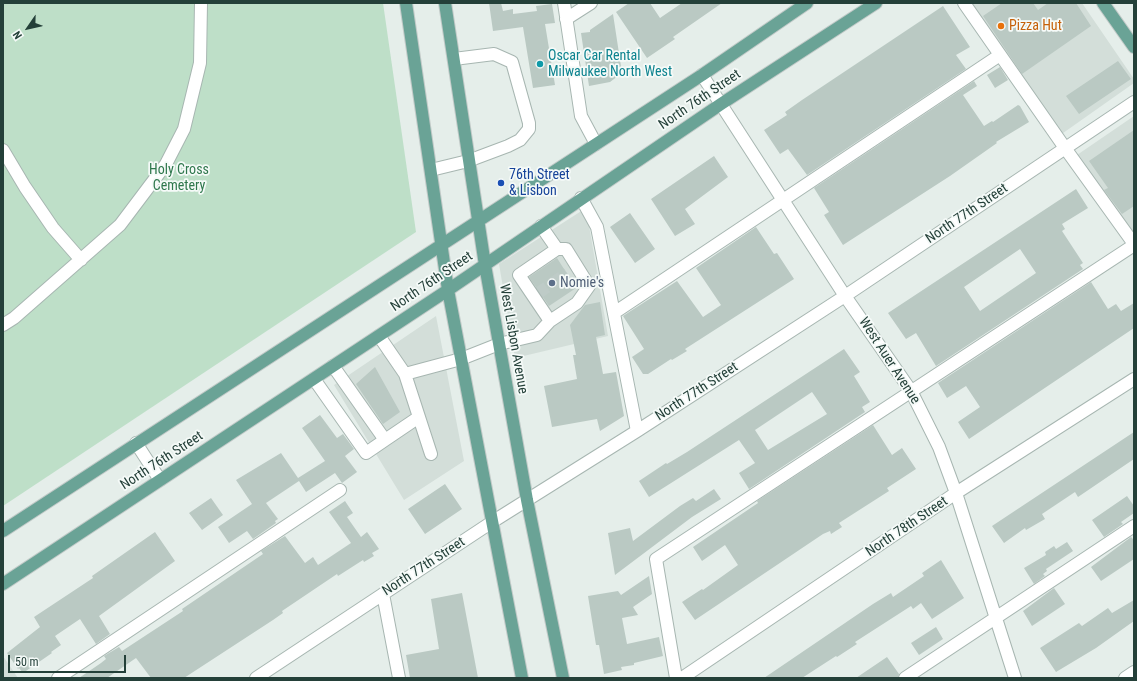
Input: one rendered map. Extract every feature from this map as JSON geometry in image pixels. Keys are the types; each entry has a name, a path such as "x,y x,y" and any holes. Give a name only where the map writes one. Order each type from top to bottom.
{"main road":[{"path":"406,3 448,290 522,678"},
{"name":"West Lisbon Avenue","path":"445,3 485,265 527,500 563,678"},
{"name":"North 76th Street","path":"3,531 136,442 596,144 807,3"},
{"name":"North 76th Street","path":"3,584 379,336 721,104 876,3"},
{"path":"1103,3 1134,47"}],"street":[{"path":"3,325 14,318 120,225 166,164 184,129 200,63 201,3"},
{"path":"564,3 581,116 596,144"},
{"path":"566,19 591,3"},
{"path":"676,678 656,559 1134,244 964,3"},
{"path":"431,170 468,161 520,140 528,129 529,123 512,62 494,54 454,59"},
{"path":"614,313 1000,54"},
{"name":"West Auer Avenue","path":"702,74 845,296 911,391 939,447 956,494 1015,678"},
{"name":"North 77th Street","path":"256,678 492,522 637,431 845,296 1134,102"},
{"path":"3,150 24,188 53,228 81,260"},
{"path":"581,198 597,227 637,431"},
{"path":"541,226 557,249"},
{"path":"405,374 461,358 499,344 537,335 550,321 577,303 590,286 572,270 566,249 557,249 519,275 535,295 550,321"},
{"path":"379,336 405,374 431,454"},
{"path":"333,366 385,440"},
{"path":"314,379 366,453 419,417"},
{"name":"North 78th Street","path":"682,678 956,494 1134,380"},
{"path":"136,442 160,480"},
{"path":"58,678 340,490"},
{"path":"905,678 1134,526"},
{"path":"384,594 399,678"},
{"path":"1125,678 1134,672"}],"shaded area":[{"path":"959,3 1082,3 1134,79 1134,83 1056,138"},
{"path":"1134,116 1134,236 1077,155"},
{"path":"586,208 608,336 515,358 499,264"},
{"path":"436,316 464,461 404,500 334,385"},
{"path":"3,656 18,678 3,678"}],"green space":[{"name":"Holy Cross Cemetery","path":"3,3 383,3 416,232 3,506"}],"building":[{"path":"489,3 501,3 503,11 513,9 513,14 537,11 536,6 552,4 555,23 545,24 555,85 533,88 523,27 493,31"},
{"path":"629,3 650,3 660,18 682,3 722,3 673,37 675,39 647,58 616,12"},
{"path":"1002,3 1033,3 1038,10 1048,3 1076,3 1091,26 1022,74 983,16"},
{"path":"943,6 970,47 956,55 966,69 807,175 788,149 780,154 764,130 787,115 785,112 802,100"},
{"path":"613,14 622,73 610,82 589,86 581,33 590,32 590,30"},
{"path":"1118,61 1131,79 1079,114 1066,96"},
{"path":"1000,67 1008,80 995,88 987,75"},
{"path":"974,81 977,86 963,95 984,126 992,121 993,122 1018,105 1029,122 996,142 997,143 950,176 843,245 824,215 829,212 814,188"},
{"path":"1134,130 1134,206 1122,214 1104,190 1108,188 1089,161"},
{"path":"714,156 728,177 685,209 695,224 675,236 651,199"},
{"path":"1076,189 1088,208 1062,224 1065,229 1062,231 1083,263 1080,265 1083,269 936,366 916,333 906,339 888,313","holes":["1020,249 1036,273 980,311 964,287"]},
{"path":"630,213 655,249 635,263 610,227"},
{"path":"756,227 774,254 777,253 794,279 685,349 687,351 672,360 671,359 648,374 643,374 632,357 644,349 623,316 677,281 703,317 721,305 696,268"},
{"name":"Nomie's","path":"557,258 576,288 549,306 529,277"},
{"path":"1091,282 1108,309 1116,304 1121,311 1134,303 1134,328 969,439 958,422 980,407 966,386 947,398 938,383"},
{"path":"600,302 605,335 596,337 603,374 616,372 624,416 600,431 597,419 552,427 544,386 577,379 573,355 576,355 570,325 585,305"},
{"path":"844,349 860,372 854,376 870,402 862,407 865,412 749,489 739,473 755,463 739,440 649,497 639,481 666,463 667,464","holes":["812,392 827,414 768,450 755,430"]},
{"path":"375,367 400,412 383,424 356,384"},
{"path":"320,415 337,438 343,434 354,449 345,456 357,472 342,483 335,473 306,492 299,481 266,503 278,519 275,521 276,523 253,539 247,531 229,543 218,527 252,504 236,480 281,453 298,478 325,461 302,428"},
{"path":"873,425 892,455 902,448 916,469 887,488 889,491 839,523 842,527 831,534 830,531 823,534 695,620 682,602 702,589 703,590 738,565 725,545 702,561 693,547 758,503 757,501"},
{"path":"1134,432 1134,459 1078,497 1075,492 1042,514 1045,519 1026,530 1025,528 1004,543 992,526"},
{"path":"445,484 462,509 425,534 408,509"},
{"path":"714,489 721,499 692,517 615,575 608,533 630,528 633,541 680,506 693,498 696,501"},
{"path":"1127,496 1134,506 1134,513 1121,522 1123,524 1104,537 1092,520"},
{"path":"211,498 223,515 202,530 189,513"},
{"path":"345,501 353,513 347,517 361,537 367,532 379,549 372,553 374,556 364,562 363,560 338,576 337,574 282,611 283,613 273,620 184,678 151,678 136,658 107,678 79,678 106,659 104,656 119,647 122,651 183,611 182,609 263,554 261,551 285,536 305,563 313,557 318,565 351,543 329,512"},
{"path":"155,532 175,561 99,616 110,634 96,644 80,619 55,636 61,645 51,652 52,653 23,673 19,668 18,669 7,653 40,627 34,617 93,578 92,576"},
{"path":"1131,537 1134,540 1134,559 1101,581 1091,567"},
{"path":"1067,542 1073,551 1046,569 1047,571 1043,574 1045,576 1034,584 1024,568 1046,555 1045,552 1054,546 1056,549"},
{"path":"941,560 964,598 932,619 921,603 913,609 911,606 855,642 857,644 802,678 764,678 873,604 891,593 893,597 924,576 922,573"},
{"path":"649,576 652,594 633,607 638,615 622,618 627,644 659,637 663,656 634,663 634,665 621,667 622,670 604,674 599,645 596,645 588,596 618,591 621,595"},
{"path":"1054,588 1065,604 1032,626 1023,611"},
{"path":"462,593 478,678 410,678 406,655 439,649 431,599"},
{"path":"1134,600 1134,621 1096,648 1056,672 1040,648 1079,623 1082,626 1108,608 1112,613"},
{"path":"936,627 943,639 919,655 911,643"},
{"path":"887,657 899,674 898,678 856,678"}],"tunnel":[{"path":"537,294 567,273"}],"place":[{"name":"Pizza Hut","path":"1001,26"},
{"name":"Oscar Car Rental Milwaukee North West","path":"540,64"},
{"name":"76th Street & Lisbon","path":"501,183"},
{"name":"Nomie's","path":"552,283"}]}
